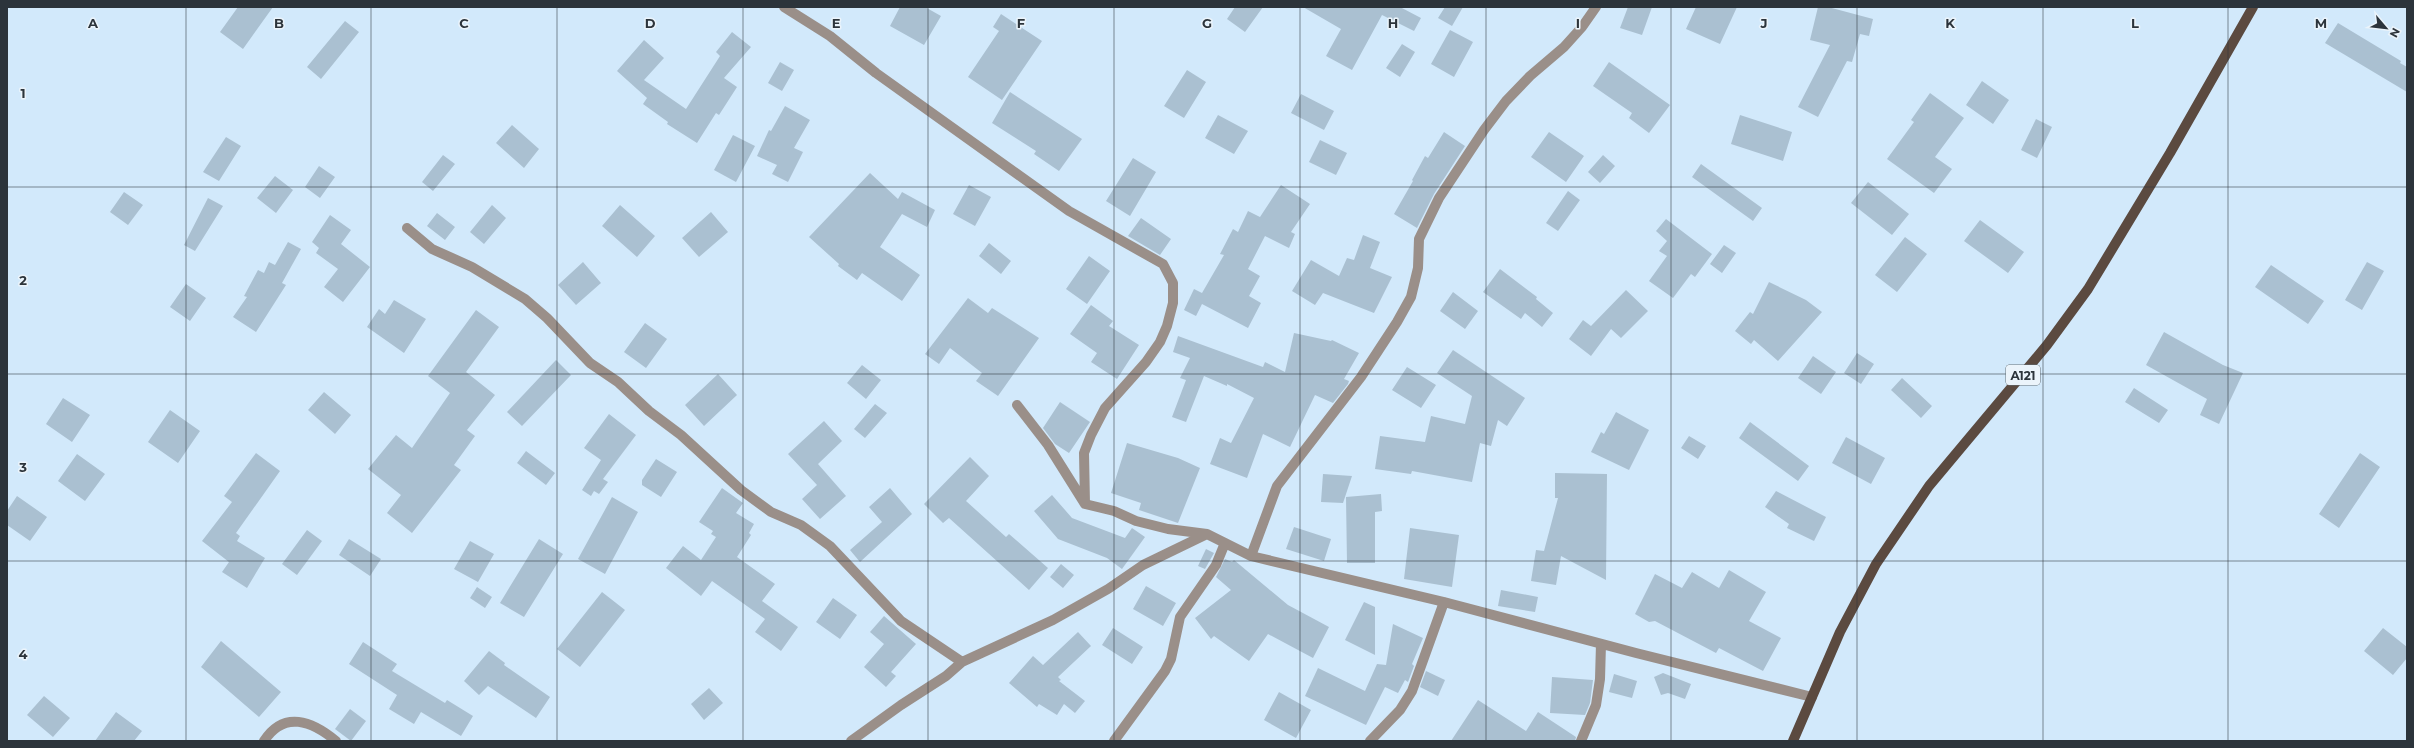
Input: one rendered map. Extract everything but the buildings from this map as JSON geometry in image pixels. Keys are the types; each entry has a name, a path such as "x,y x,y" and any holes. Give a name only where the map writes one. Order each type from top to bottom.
{"main road":[{"name":"A121","path":"1793,741 1840,632 1876,564 1929,486 2047,345 2088,288 2170,153 2253,7"}],"street":[{"path":"784,7 830,36 876,73 1070,211 1163,264 1173,283 1174,303 1167,326 1160,342 1146,362 1105,408 1091,435 1084,453 1085,504"},
{"path":"1251,556 1277,486 1361,377 1394,328 1411,297 1418,268 1420,239 1440,198 1484,130 1506,101 1530,76 1564,47 1582,27 1596,7"},
{"path":"408,228 432,249 472,267 525,299 547,318 590,363 618,382 649,412 681,435 741,490 771,512 801,525 830,546 901,621 962,662"},
{"path":"1017,405 1048,445 1085,504 1114,511 1136,521 1168,529 1207,534 1251,556 1444,602 1601,644 1812,697"},
{"path":"851,741 901,704 946,676 962,662 1053,620 1108,589 1143,566 1207,534"},
{"path":"1114,741 1165,671 1171,659 1180,617 1216,565 1225,543"},
{"path":"1370,741 1400,710 1412,691 1444,602"},
{"path":"1581,741 1596,705 1600,679 1601,644"},
{"path":"264,741 279,724 287,722 312,725 336,741"}]}
